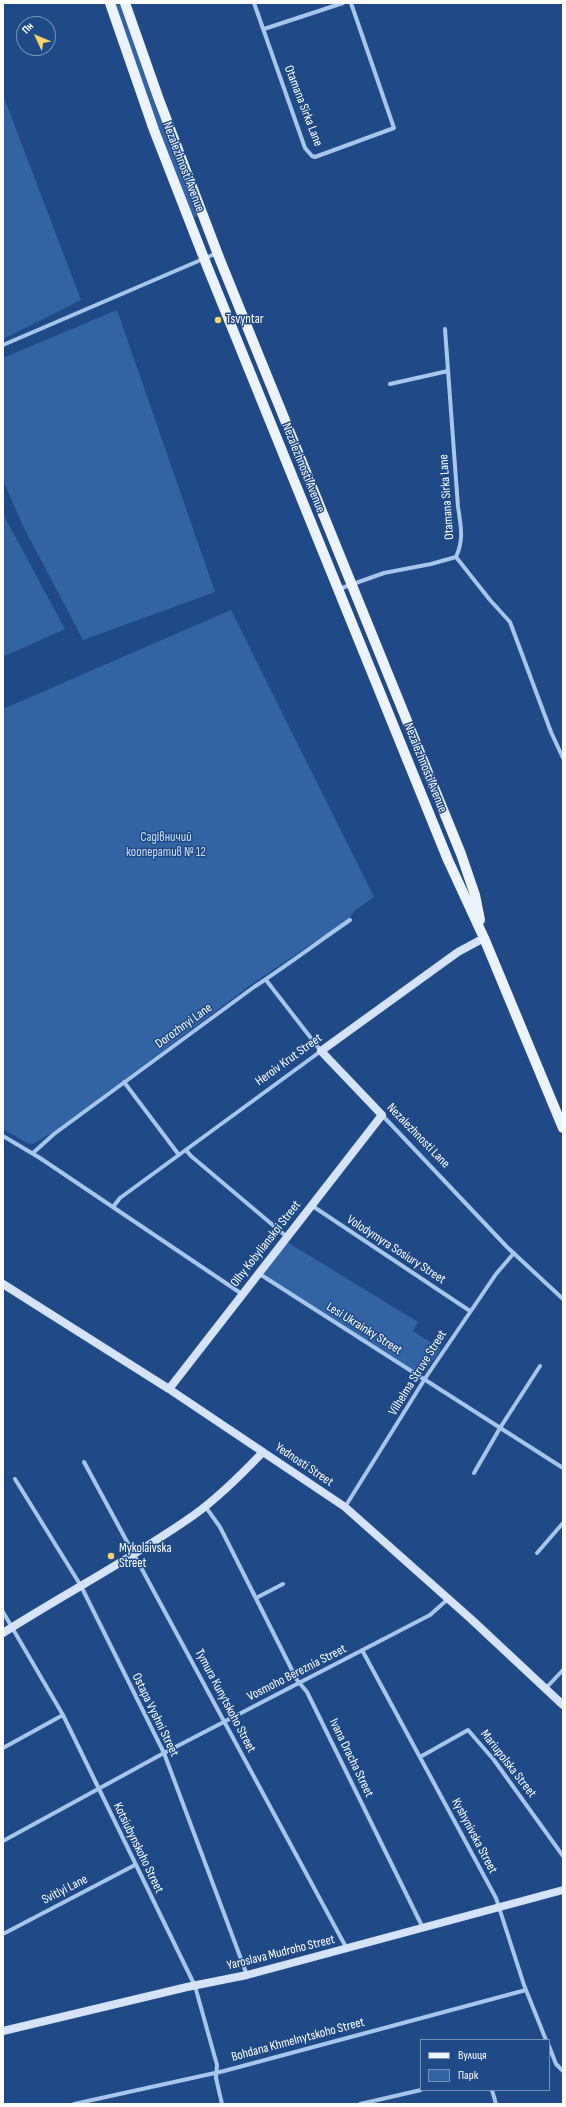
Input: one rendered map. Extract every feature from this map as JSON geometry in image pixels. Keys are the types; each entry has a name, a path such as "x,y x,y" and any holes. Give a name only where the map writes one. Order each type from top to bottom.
{"main road":[{"name":"Nezalezhnosti Avenue","path":"110,3 154,130 204,258 450,865 484,938 563,1128"},
{"name":"Nezalezhnosti Avenue","path":"125,3 160,104 217,253 463,860 474,895 484,938"},
{"path":"450,865 463,860"}],"street":[{"name":"Otamana Sirka Lane","path":"254,3 305,148 312,156 320,157 394,128 351,3"},
{"path":"264,29 344,3"},
{"path":"3,345 217,253"},
{"name":"Otamana Sirka Lane","path":"445,328 458,507 462,532 461,547 456,557 490,600 510,622 548,725 563,758"},
{"path":"390,384 448,371"},
{"path":"338,589 384,572 431,564 456,557"},
{"name":"Dorozhnyi Lane","path":"33,1153 54,1134 124,1082 254,987 266,980 280,968 350,920"},
{"name":"Heroiv Krut Street","path":"113,1207 120,1198 458,952 484,938"},
{"name":"Nezalezhnosti Lane","path":"266,980 269,986 321,1052 514,1253 563,1299"},
{"path":"124,1082 179,1155"},
{"name":"Olhy Kobylianskoi Street","path":"169,1388 382,1115"},
{"path":"3,1136 33,1153 242,1294"},
{"path":"186,1150 191,1156 287,1237"},
{"name":"Volodymyra Sosiury Street","path":"311,1206 470,1311"},
{"name":"Vilhelma Struve Street","path":"345,1507 423,1380 496,1274 514,1253"},
{"name":"Lesi Ukrainky Street","path":"258,1273 423,1380 563,1468"},
{"name":"Yednosti Street","path":"3,1284 169,1388 345,1507 448,1598 563,1705"},
{"path":"474,1473 500,1428 540,1366"},
{"path":"3,1633 134,1554 205,1506 264,1452"},
{"name":"Tymura Kunytskoho Street","path":"84,1462 348,1949"},
{"name":"Ostapa Vyshni Street","path":"15,1479 81,1586 164,1752 247,1975"},
{"name":"Ivana Dracha Street","path":"205,1506 220,1526 300,1683 307,1692 423,1929"},
{"path":"537,1553 563,1523"},
{"path":"256,1598 283,1584"},
{"name":"Vosmoho Bereznia Street","path":"3,1841 164,1752 430,1615 448,1598"},
{"name":"Kotsiubynskoho Street","path":"3,1612 63,1715 195,1986 217,2065 216,2078 222,2104"},
{"name":"Kyshynivska Street","path":"362,1650 496,1898 526,1990 546,2039"},
{"path":"546,1688 563,1670"},
{"path":"3,1748 63,1715"},
{"name":"Mariupolska Street","path":"420,1757 468,1730 494,1760 563,1856"},
{"name":"Svitlyi Lane","path":"3,1934 135,1865"},
{"name":"Yaroslava Mudroho Street","path":"3,2031 247,1975 423,1929 563,1890"},
{"name":"Bohdana Khmelnytskoho Street","path":"74,2104 216,2072 526,1990"},
{"path":"550,2049 554,2059 563,2071"},
{"path":"550,2061 554,2059"},
{"path":"360,2104 420,2090"},
{"path":"492,2091 496,2104"}],"green space":[{"path":"115,3 120,3 153,99 198,214 197,217 194,217 192,214 159,128"},
{"path":"3,95 81,300 3,339"},
{"path":"117,310 215,592 83,640 22,524 3,480 3,358"},
{"path":"3,514 65,629 3,657"},
{"name":"Садівничий кооператив № 12","path":"231,610 374,897 353,912 350,918 252,984 60,1128 33,1144 27,1143 3,1129 3,709"},
{"path":"287,1242 418,1322 413,1331 441,1349 428,1367 422,1371 412,1369 265,1276 263,1273"}],"place":[{"name":"Tsvyntar","path":"218,320"},
{"name":"Mykolaivska Street","path":"111,1556"}]}
